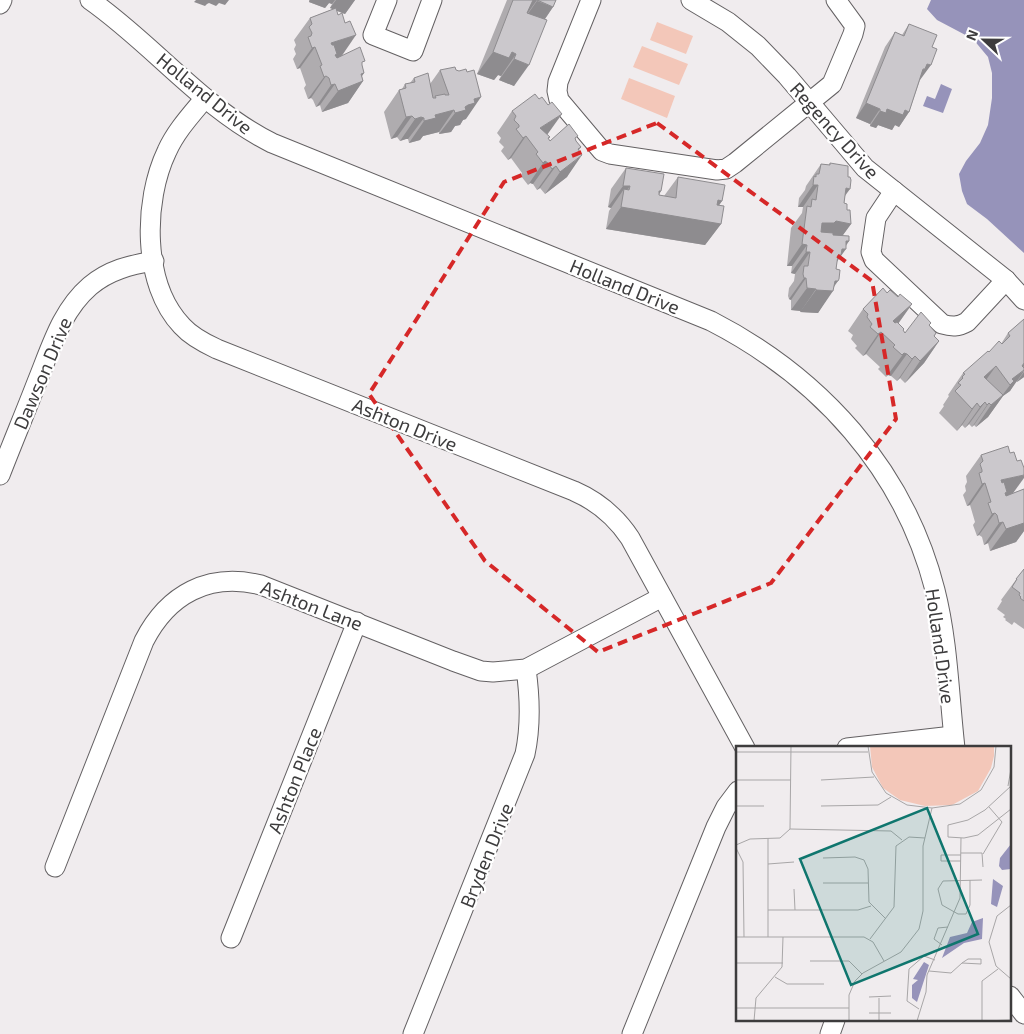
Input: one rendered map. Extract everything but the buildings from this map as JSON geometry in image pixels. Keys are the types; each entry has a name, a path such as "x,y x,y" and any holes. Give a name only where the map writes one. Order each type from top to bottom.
{"street":[{"path":"0,4 2,0"},
{"name":"Holland Drive","path":"90,0 126,27 205,98 240,125 272,143 711,321 746,340 796,376 824,400 847,423 882,470 911,523 935,589 941,619 954,742"},
{"path":"387,0 373,35 412,51 432,0"},
{"path":"591,0 558,82 559,100 602,151 610,154 707,169 726,169 832,84 855,26 836,0"},
{"name":"Regency Drive","path":"691,0 728,22 758,46 787,76 865,168 1006,280 1024,300"},
{"name":"Ashton Drive","path":"205,98 175,135 166,152 158,174 151,214 154,261 158,285 165,304 184,328 202,342 227,353 574,491 590,499 608,512 624,529 743,746"},
{"path":"894,191 876,218 871,252 874,260 942,324 951,327 960,326 967,322 1006,280"},
{"name":"Dawson Drive","path":"0,475 58,330 75,302 90,286 114,271 129,265 154,261"},
{"name":"Ashton Lane","path":"55,868 144,641 155,622 172,603 190,591 223,581 245,581 270,588 453,661 482,671 506,672 526,669 662,597"},
{"name":"Ashton Place","path":"231,938 357,622"},
{"name":"Bryden Drive","path":"413,1034 525,754 529,723 526,669"},
{"path":"883,746 954,742"},
{"path":"632,1034 716,827 726,807 736,794"},
{"path":"1012,999 1024,1014"},
{"path":"830,1034 834,1022"}],"highlighted area":[{"path":"657,123 872,281 896,419 771,583 598,652 485,561 369,394 504,182"}],"shaded area":[{"path":"931,0 1024,0 1024,253 987,219 967,204 962,191 959,174 980,143 988,125 992,98 992,73 988,57 973,39 937,20 927,9"},
{"path":"657,22 693,36 686,54 650,40"},
{"path":"642,46 688,64 679,85 633,67"},
{"path":"629,78 675,96 667,118 621,99"},
{"path":"941,84 952,89 943,113 923,106 927,96 935,99"}]}
